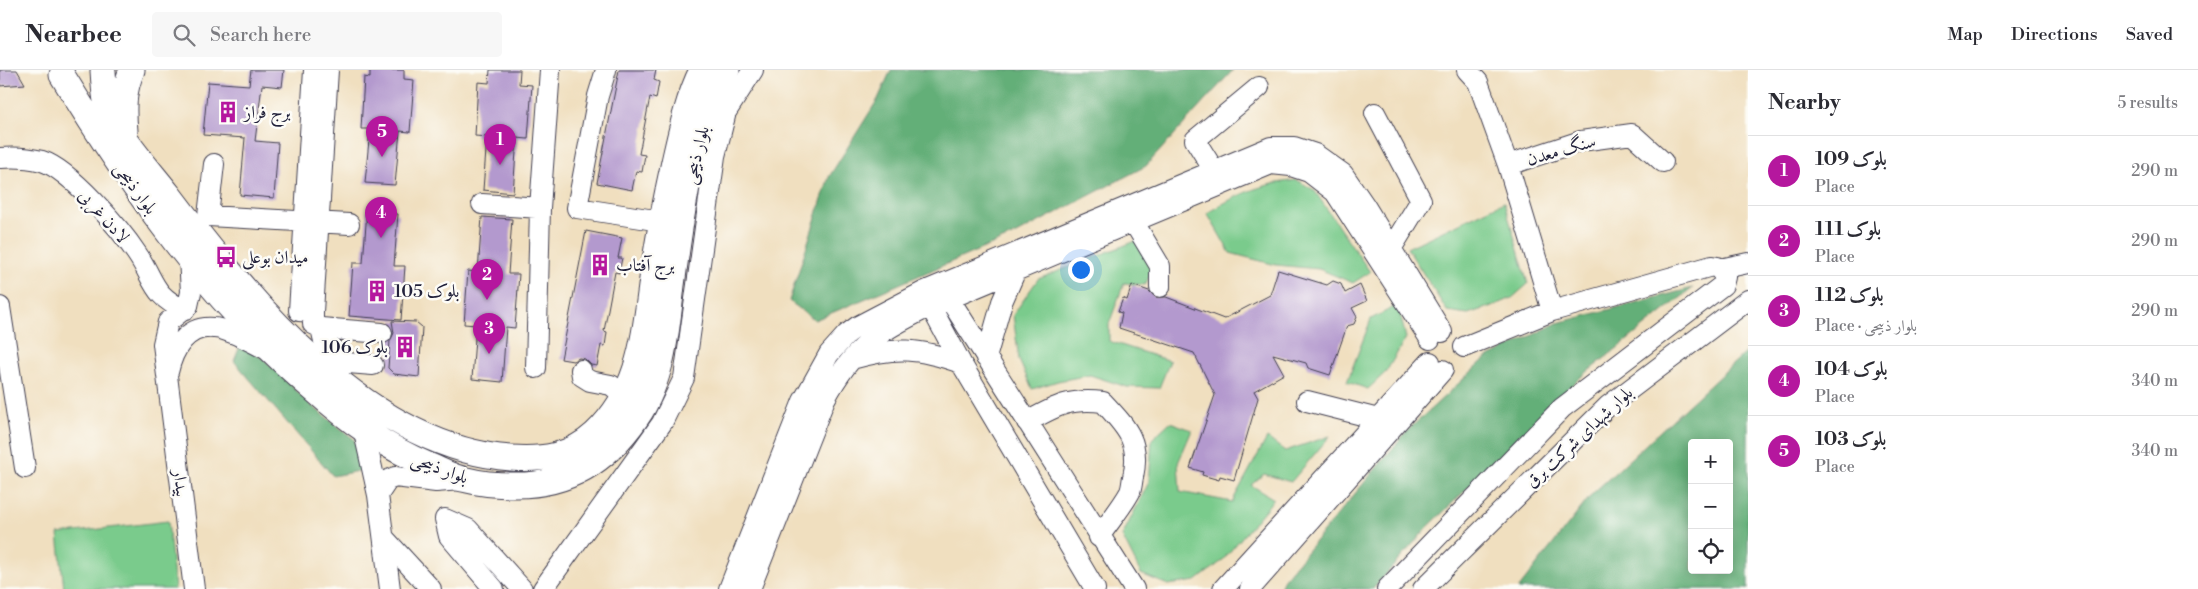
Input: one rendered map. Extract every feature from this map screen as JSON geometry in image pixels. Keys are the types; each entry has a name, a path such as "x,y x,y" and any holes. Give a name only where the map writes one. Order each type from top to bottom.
{"main road":[{"path":"59,72 78,80 87,79 103,70"},
{"name":"بلوار ذبیحی","path":"103,70 107,106 126,139 209,249 258,304 302,349 380,412 412,430 456,448 498,457 547,458 563,454 594,434 619,406 636,371 661,221 680,133 696,82 702,70"},
{"path":"126,139 123,110 124,94 132,70"},
{"name":"بلوار ذبیحی","path":"59,72 98,135 210,286 270,351 364,432 402,454 465,480 493,484 532,485 552,482 577,474 612,448 638,416 656,378 666,338 679,239 697,142 715,89 727,70"}],"street":[{"path":"312,222 314,70"},
{"path":"328,70 312,222 299,311 317,320 382,333"},
{"path":"536,368 540,208 550,70"},
{"path":"606,70 598,96 577,208 661,221"},
{"path":"543,589 662,423 684,378 715,156 726,112 753,70"},
{"name":"سنگ معدن","path":"1467,70 1478,82 1508,165 1552,310"},
{"path":"1219,177 1196,140 1259,87"},
{"path":"1375,113 1421,200 1385,253"},
{"name":"سنگ معدن","path":"1508,165 1581,141 1632,134 1663,162"},
{"path":"750,589 825,399 838,376 862,346 935,296 1016,270 1133,221 1219,177 1271,146 1294,147 1315,154 1343,174 1385,253 1436,336"},
{"name":"لادن غربی","path":"0,158 42,161 64,174 108,217 138,254 154,286 166,301 185,310"},
{"path":"214,164 208,216 349,224"},
{"path":"729,589 803,401 828,354 847,334 858,326 935,296 1219,177"},
{"path":"482,204 540,208"},
{"path":"1133,221 1160,266 1160,287"},
{"path":"163,344 168,322 188,306 191,292 189,258"},
{"path":"1464,347 1552,310 1712,266 1720,269 1748,263"},
{"path":"1387,589 1562,408 1723,285 1724,277 1720,269"},
{"path":"986,358 1002,302 1016,270"},
{"name":"بیدار","path":"154,286 194,589"},
{"path":"935,296 986,358 1134,589"},
{"path":"935,296 961,363 1096,589"},
{"name":"بلوار شهدای شرکت برق","path":"1423,589 1608,406 1748,300"},
{"path":"0,307 25,468"},
{"path":"317,320 324,341 348,363 373,365"},
{"path":"167,376 172,354 181,342 185,337 203,329 214,328 270,351"},
{"path":"1454,334 1464,347 1464,353 1459,364 1449,370 1436,366 1426,350 1436,336 1454,334"},
{"path":"850,360 877,352 902,349 933,353 961,363"},
{"path":"1223,589 1378,419 1436,366"},
{"path":"1250,589 1436,366"},
{"path":"581,370 582,376 590,381 611,385 624,395"},
{"path":"1027,422 1058,406 1082,400 1103,402 1121,421 1136,450 1136,466 1130,491 1099,537"},
{"path":"1307,401 1378,419"},
{"path":"364,432 378,495 390,589"},
{"path":"378,495 388,480 394,476 436,482 465,480"},
{"path":"494,589 449,536 445,519 468,529 522,589"},
{"path":"385,539 431,589"}],"green space":[{"path":"891,70 1233,70 1146,166 1012,236 815,320 789,301 829,177 878,99"},
{"path":"1297,180 1314,190 1370,272 1353,283 1319,269 1276,265 1230,253 1207,213 1230,200 1260,187"},
{"path":"1504,202 1528,284 1512,298 1468,314 1447,311 1407,248"},
{"path":"1141,239 1153,269 1145,285 1124,283 1109,324 1109,341 1170,361 1159,388 1127,387 1090,375 1058,381 1032,389 1019,360 1013,315 1038,279"},
{"path":"1693,288 1581,377 1427,528 1373,589 1280,589 1283,580 1408,430 1485,359 1557,323"},
{"path":"1398,305 1406,338 1386,372 1368,389 1347,382 1371,319"},
{"path":"240,346 264,359 312,406 354,439 363,470 333,476 234,361"},
{"path":"1748,350 1748,589 1518,589 1593,493"},
{"path":"1170,422 1192,430 1178,463 1180,492 1232,502 1267,438 1285,451 1330,436 1291,482 1264,474 1251,485 1274,499 1222,561 1196,581 1168,585 1141,574 1122,536 1149,482 1152,439"},
{"path":"168,521 175,589 64,589 58,534"}],"building":[{"path":"0,70 17,70 25,84 0,86"},
{"path":"251,70 284,70 282,87 262,85 255,141 278,143 274,198 240,195 245,138 203,135 208,82 249,85"},
{"path":"370,70 404,70 404,79 414,80 410,132 400,131 395,185 365,183 370,129 361,129 364,77 370,78"},
{"path":"490,70 520,70 519,84 532,85 528,139 517,138 513,193 483,190 487,137 475,136 478,82 489,83"},
{"path":"619,70 656,70 654,80 659,82 656,99 650,97 639,154 645,155 642,172 636,171 632,190 597,183"},
{"name":"بلوک 105","path":"367,211 398,214 394,266 405,266 401,320 349,316 353,263 363,263"},
{"path":"482,217 512,219 508,274 519,274 515,328 506,327 502,382 472,379 476,325 464,324 468,271 478,272"},
{"path":"586,231 622,238 618,258 622,258 619,273 615,272 604,331 607,332 605,346 601,345 597,366 591,365 585,359 579,358 573,361 561,359"},
{"path":"1278,270 1327,285 1333,281 1341,284 1345,293 1360,285 1367,301 1352,308 1357,317 1354,324 1347,326 1330,375 1308,368 1306,363 1273,354 1284,374 1254,391 1258,398 1234,480 1220,476 1219,480 1202,475 1203,472 1190,468 1215,395 1194,353 1119,328 1122,313 1118,312 1123,298 1127,300 1132,285 1149,291 1155,297 1166,297 1224,319 1270,295"},
{"name":"بلوک 106","path":"392,321 416,322 422,327 419,377 394,374 388,368 390,341 394,333"}],"place":[{"name":"برج فراز","path":"228,112"},
{"name":"بلوک 103","path":"382,157"},
{"name":"بلوک 109","path":"500,165"},
{"name":"بلوک 104","path":"381,238"},
{"name":"میدان بوعلی","path":"226,257"},
{"name":"برج آفتاب","path":"600,265"},
{"name":"بلوک 105","path":"377,291"},
{"name":"بلوک 111","path":"487,300"},
{"name":"بلوک 106","path":"405,347"},
{"name":"بلوک 112","path":"489,354"}]}
